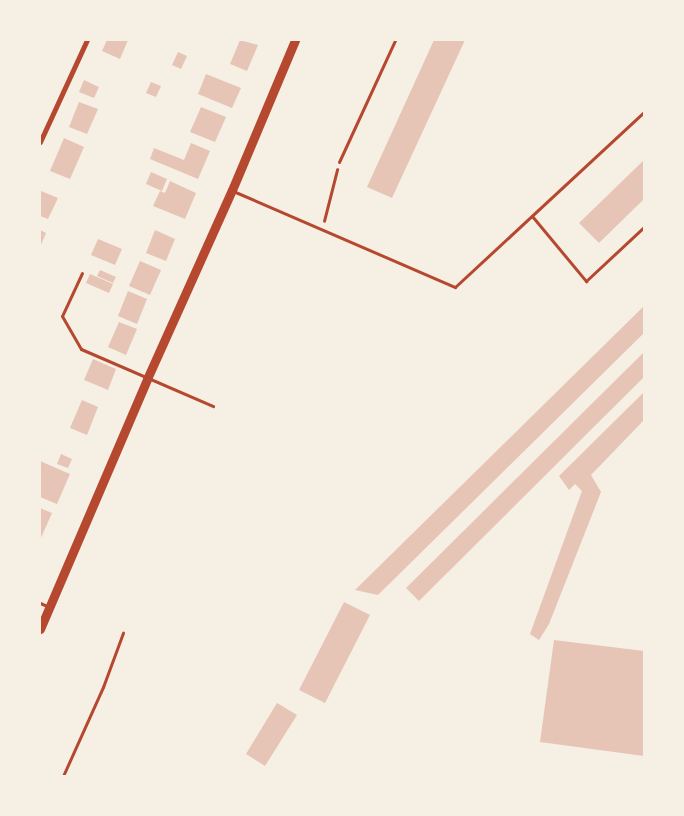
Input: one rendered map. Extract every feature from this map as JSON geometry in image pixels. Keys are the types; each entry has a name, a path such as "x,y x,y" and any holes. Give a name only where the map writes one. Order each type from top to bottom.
{"street":[{"path":"40,142 87,40"},
{"path":"40,629 147,380 232,190 295,40"}],"lane":[{"path":"339,162 395,40"},
{"path":"232,190 455,287 644,112"},
{"path":"532,216 586,281 644,227"},
{"path":"82,273 62,316 81,349 147,380 213,406"},
{"path":"40,603 50,607"},
{"path":"63,776 103,687 123,633"}],"path":[{"path":"321,229 339,162"}],"building":[{"path":"107,40 128,40 120,59 102,51"},
{"path":"240,40 258,45 247,71 230,64"},
{"path":"434,40 465,40 392,198 367,187"},
{"path":"178,52 187,56 181,69 172,65"},
{"path":"206,74 241,88 232,108 198,94"},
{"path":"84,80 99,87 94,98 79,92"},
{"path":"151,82 161,86 156,97 146,93"},
{"path":"79,102 98,109 87,134 69,127"},
{"path":"201,107 226,117 215,142 190,132"},
{"path":"64,138 84,147 70,179 50,171"},
{"path":"191,143 210,151 198,179 150,159 154,148 184,160"},
{"path":"644,160 644,199 599,243 579,223"},
{"path":"151,172 167,179 162,191 146,184"},
{"path":"170,181 196,193 185,219 153,206 160,191 165,193"},
{"path":"41,191 58,198 48,219 40,216"},
{"path":"40,230 46,233 40,247"},
{"path":"155,230 175,239 166,261 146,253"},
{"path":"98,239 122,249 115,265 91,255"},
{"path":"140,261 161,270 150,295 129,286"},
{"path":"100,270 116,277 113,283 97,276"},
{"path":"90,274 113,284 109,293 86,283"},
{"path":"128,291 147,299 137,324 118,316"},
{"path":"644,306 644,333 378,595 355,590"},
{"path":"119,322 137,329 126,355 108,347"},
{"path":"644,352 644,377 419,601 406,588"},
{"path":"93,359 116,369 108,390 84,380"},
{"path":"644,392 644,420 591,475 601,492 549,624 539,640 530,634 582,491 575,484 569,490 559,476"},
{"path":"82,400 98,407 87,435 70,428"},
{"path":"61,454 72,459 68,468 57,464"},
{"path":"40,461 70,474 57,504 40,497"},
{"path":"40,508 52,513 40,540"},
{"path":"344,602 370,615 325,703 299,690"},
{"path":"554,640 644,651 644,756 540,742"},
{"path":"277,703 297,715 265,766 246,754"}]}
